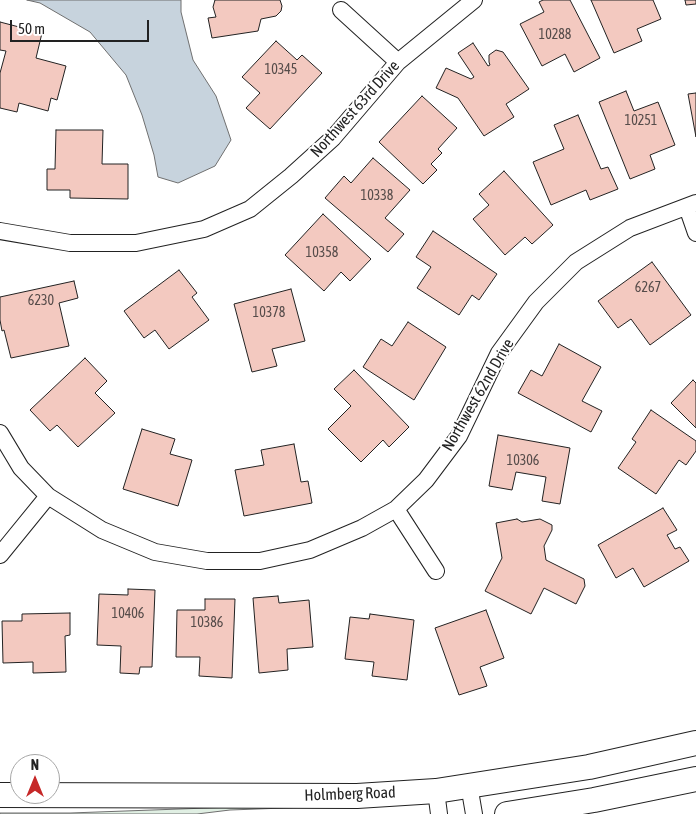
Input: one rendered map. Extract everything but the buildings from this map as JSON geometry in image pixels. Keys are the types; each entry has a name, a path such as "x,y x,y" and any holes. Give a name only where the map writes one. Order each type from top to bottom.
{"street":[{"name":"Northwest 63rd Drive","path":"0,231 70,243 136,243 204,229 250,209 291,176 333,138 398,62 474,0"},
{"path":"342,10 398,62"},
{"path":"691,205 696,233"},
{"name":"Northwest 62nd Drive","path":"0,433 22,468 48,496 102,530 155,552 207,561 260,561 310,550 362,528 396,509 426,480 458,436 498,353 536,302 576,262 630,228 691,205"},
{"path":"0,556 48,496"},
{"path":"396,509 436,571"},
{"name":"Holmberg Road","path":"0,796 357,796 436,791 589,767 696,743"},
{"path":"507,814 594,800 696,780"},
{"path":"469,785 474,814"},
{"path":"436,791 439,814"}],"green space":[{"path":"317,804 339,806 230,810 197,814 0,814 70,813"}],"shaded area":[{"path":"27,0 181,0 181,12 193,60 216,96 231,140 215,166 178,183 158,177 154,155 142,115 126,75 90,32 40,3"}]}
